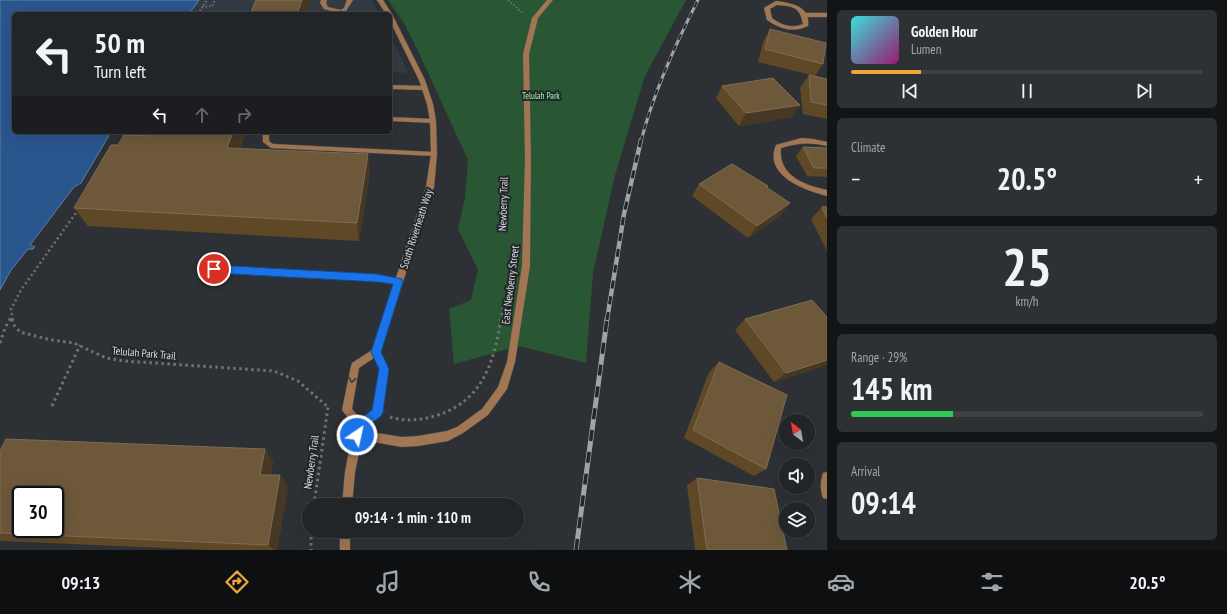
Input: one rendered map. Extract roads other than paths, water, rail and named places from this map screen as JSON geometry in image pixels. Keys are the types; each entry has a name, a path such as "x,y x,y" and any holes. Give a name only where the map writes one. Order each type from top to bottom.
{"street":[{"path":"324,0 323,3 326,8 338,12"},
{"path":"342,12 346,9 350,0"},
{"name":"South Riverheath Way","path":"380,0 388,12"},
{"name":"East Newberry Street","path":"358,431 402,442 448,436 460,430 485,412 502,389 511,362 526,266 528,159 526,54 535,18 550,0"},
{"path":"805,15 806,25 800,28 779,26 769,19 767,8 776,3 796,6 805,15 827,15"},
{"name":"South Riverheath Way","path":"376,352 430,187 434,154 433,121 430,104 425,88 392,19"},
{"path":"392,87 425,88"},
{"path":"392,119 433,121"},
{"path":"265,134 264,136 266,142 271,146 434,154"},
{"path":"827,144 817,141 798,140 778,147 776,155 779,166 794,181 810,189 827,193"},
{"path":"214,269 377,278 399,282"},
{"path":"348,498 350,472 358,431 377,412 384,369 376,352 355,366 347,410 358,431"},
{"path":"827,477 827,494"},
{"path":"345,538 345,550"}],"water":[{"path":"0,0 199,0 190,12 12,12 12,134 110,134 81,183 74,187 30,245 35,247 33,249 28,249 11,270 0,290"}],"railway":[{"path":"641,141 652,104 666,69 698,0"},
{"path":"607,320 624,214 641,140"},
{"path":"576,550 607,319"}],"park label":[{"name":"Telulah Park","path":"541,95"}]}
